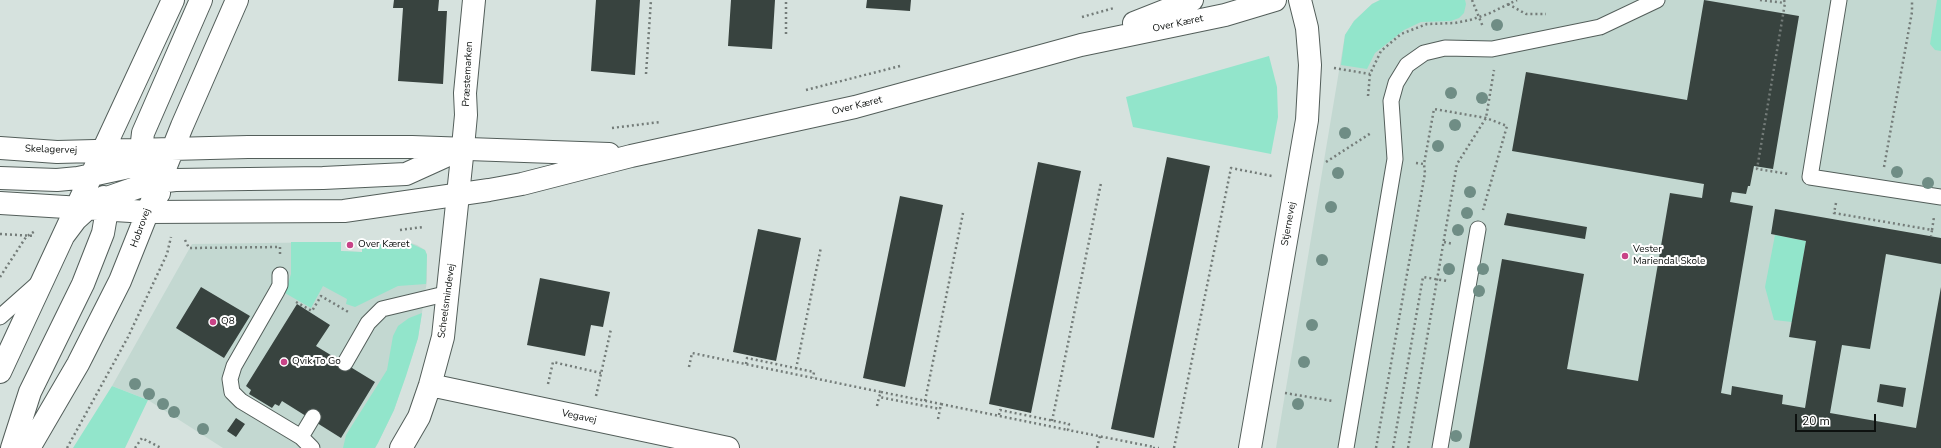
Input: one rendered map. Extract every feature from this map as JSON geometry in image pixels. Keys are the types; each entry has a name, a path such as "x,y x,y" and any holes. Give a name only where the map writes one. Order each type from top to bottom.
{"main road":[{"path":"12,448 30,392 83,284 104,233 94,207 92,175 173,0"},
{"path":"193,212 177,207 155,185 145,174 141,156 143,133 201,0"},
{"name":"Hobrovej","path":"29,448 101,322 131,256 168,149 182,126 237,0"},
{"name":"Præstemarken","path":"464,148 466,115 465,93 474,0"},
{"name":"Over Kæret","path":"1081,45 1192,0"},
{"name":"Over Kæret","path":"94,207 147,212 344,211 458,195 522,184 630,156 855,107 1081,45 1225,15 1275,0"},
{"name":"Stjernevej","path":"1250,448 1307,120 1310,65 1307,28 1300,0"},
{"name":"Over Kæret","path":"103,151 141,156 168,149 248,147 464,148 630,156"},
{"name":"Skelagervej","path":"0,148 58,152 103,151"},
{"path":"0,203 94,207 155,185 406,174 464,148"},
{"name":"Scheelsmindevej","path":"401,448 419,417 430,385 443,337 464,148"},
{"path":"58,152 69,157 92,175 94,207"},
{"path":"0,178 57,180 92,175 141,156"},
{"path":"0,372 46,277 64,235 94,207"},
{"name":"Vegavej","path":"430,385 728,448"}],"lane":[{"path":"1346,448 1396,159 1391,101 1396,83 1407,65 1424,53 1445,48 1492,49 1600,27 1657,0"},
{"path":"1839,0 1810,177 1941,197"},
{"path":"1440,448 1478,228"},
{"path":"280,275 280,284 234,366 230,379 232,392 241,401 301,437 312,448"},
{"path":"0,317 46,277"},
{"path":"345,363 368,322 382,309 449,293"},
{"path":"301,437 313,417"}],"path":[{"path":"646,74 651,0"},
{"path":"786,0 786,34"},
{"path":"1408,448 1457,164 1486,118 1495,74 1492,49 1472,0"},
{"path":"1479,17 1517,0"},
{"path":"1760,0 1784,2 1757,168 1810,177"},
{"path":"1880,188 1912,12 1912,0"},
{"path":"1508,4 1526,14 1547,14"},
{"path":"1076,19 1118,6"},
{"path":"799,92 908,64"},
{"path":"1310,65 1370,74"},
{"path":"1376,448 1425,173 1424,164 1434,109 1486,118 1508,126 1478,228"},
{"path":"606,129 662,122"},
{"path":"1174,448 1232,168 1296,181 1371,134"},
{"path":"1396,159 1424,164"},
{"path":"1839,181 1834,213 1932,230 1931,236"},
{"path":"1052,421 1101,182"},
{"path":"925,401 963,213"},
{"path":"68,448 128,337 167,254 173,230"},
{"path":"0,234 9,235"},
{"path":"0,277 26,237"},
{"path":"185,240 189,248 280,247 280,275"},
{"path":"796,368 821,247"},
{"path":"1393,448 1423,277 1454,282"},
{"path":"291,299 312,311 321,296 336,305"},
{"path":"590,420 611,329"},
{"path":"689,367 692,353 1159,448"},
{"path":"746,364 747,358 796,368 814,372 813,378"},
{"path":"543,410 553,362 601,373"},
{"path":"1260,389 1354,404"},
{"path":"877,406 880,392"},
{"path":"879,397 940,410"},
{"path":"938,419 941,404"},
{"path":"999,416 1000,410 1069,424 1068,430"},
{"path":"1097,448 1100,436"},
{"path":"136,448 142,438 161,448"}],"shaded area":[{"name":"Vester Mariendal Skole","path":"1380,0 1941,0 1941,448 1276,448 1345,35 1354,21 1372,4"},
{"path":"362,241 405,241 417,245 425,250 427,255 427,281 418,338 394,410 375,448 223,448 148,400 112,386 192,244 341,242 341,251 362,252"}],"green space":[{"path":"1380,0 1465,0 1466,4 1464,13 1459,18 1451,21 1421,22 1404,30 1375,53 1367,69 1341,65 1345,35 1354,21 1372,4"},
{"path":"1937,0 1941,0 1941,51 1935,50 1930,44"},
{"path":"1269,56 1277,87 1278,117 1271,154 1133,127 1126,97"},
{"path":"1775,235 1806,241 1792,322 1774,320 1765,287"},
{"path":"362,241 405,241 425,250 427,255 426,284 398,286 355,307 346,304 347,299 323,286 311,308 285,293 291,274 291,242 341,242 341,251 362,252"},
{"path":"422,313 418,338 406,376 394,410 378,443 375,448 343,448 346,435 387,370 393,336 398,326 409,318"},
{"path":"112,386 148,400 125,448 73,448"}],"building":[{"path":"394,0 439,0 438,11 447,11 443,84 398,81 403,8 393,8"},
{"path":"596,0 640,0 635,75 591,71"},
{"path":"731,0 775,0 772,49 728,46"},
{"path":"867,0 911,0 910,11 866,8"},
{"path":"1704,0 1799,16 1773,169 1754,166 1750,186 1748,186 1746,194 1732,192 1730,202 1753,206 1721,393 1731,395 1732,386 1783,395 1782,404 1805,408 1816,341 1789,337 1806,241 1771,234 1775,209 1941,238 1941,264 1886,254 1870,349 1842,345 1830,413 1916,428 1941,287 1941,448 1469,448 1502,259 1584,274 1567,369 1638,381 1670,193 1702,198 1704,184 1512,151 1526,72 1687,100"},
{"path":"1167,157 1210,166 1154,438 1111,429"},
{"path":"1038,162 1081,171 1031,413 989,404"},
{"path":"900,196 943,205 905,387 863,378"},
{"path":"1507,213 1587,227 1585,239 1504,225"},
{"path":"758,229 801,238 776,361 733,352"},
{"path":"540,278 610,292 603,327 591,325 585,356 527,345"},
{"name":"Q8","path":"201,287 250,316 224,358 176,328"},
{"path":"297,304 330,325 316,346 375,382 341,438 282,401 279,406 275,404 272,408 249,394 251,390 246,386"},
{"path":"1880,384 1906,388 1903,407 1877,402"},
{"path":"236,418 245,424 236,437 227,431"}],"place":[{"name":"Over Kæret","path":"350,245"},
{"name":"Vester Mariendal Skole","path":"1625,256"},
{"name":"Q8","path":"213,322"},
{"name":"Qvik To Go","path":"284,362"}]}
